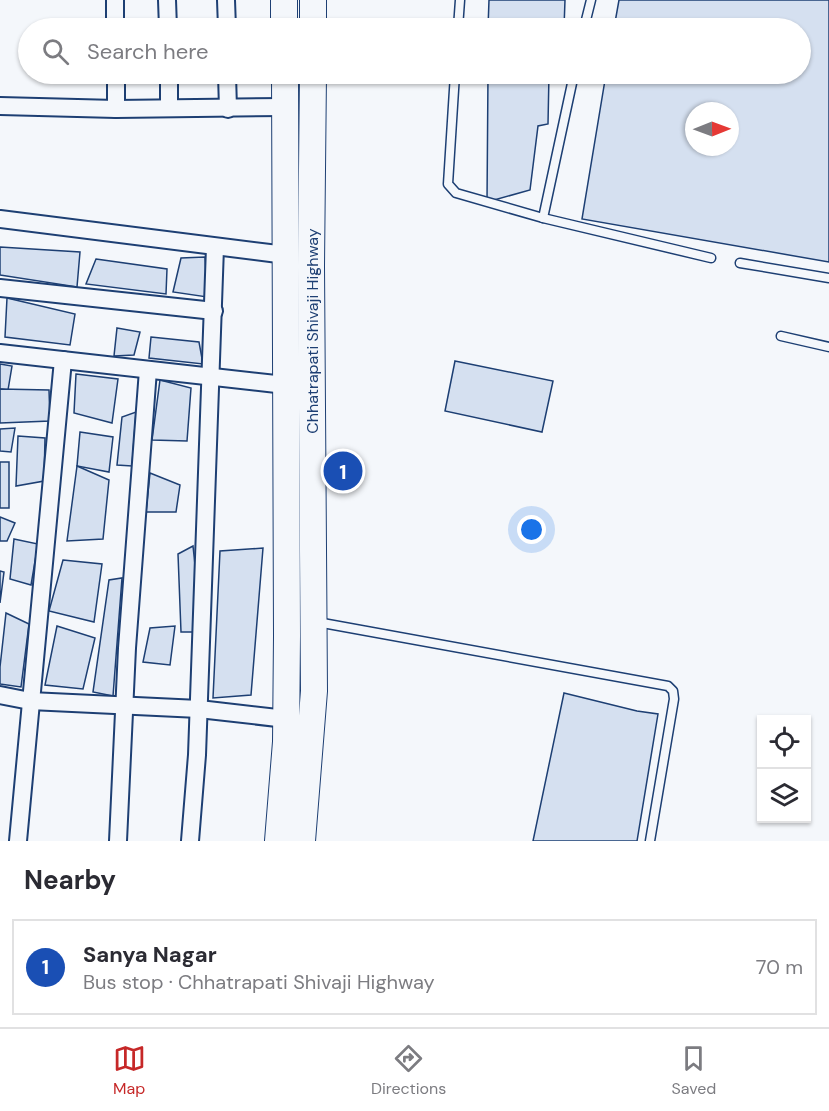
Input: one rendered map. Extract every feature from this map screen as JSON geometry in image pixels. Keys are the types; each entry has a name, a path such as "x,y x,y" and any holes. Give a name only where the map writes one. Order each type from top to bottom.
{"main road":[{"path":"284,0 284,18"},
{"path":"313,0 313,18"},
{"name":"Chhatrapati Shivaji Highway","path":"278,841 286,718 285,84"},
{"name":"Chhatrapati Shivaji Highway","path":"302,841 314,692 313,84"}],"street":[{"path":"115,0 115,18"},
{"path":"167,0 168,18"},
{"path":"226,0 227,18"},
{"path":"116,84 116,109"},
{"path":"169,84 169,108"},
{"path":"227,84 228,109"},
{"path":"0,106 116,109 285,107"},
{"path":"0,219 286,255"},
{"path":"190,841 199,710 215,247"},
{"path":"0,288 214,311"},
{"path":"0,353 312,388"},
{"path":"18,841 63,360"},
{"path":"118,841 124,706 148,370"},
{"path":"0,695 30,701 199,710 286,718"}],"lane":[{"path":"459,18 460,0"},
{"path":"586,18 591,0"},
{"path":"454,84 448,184 456,193 543,218 711,258"},
{"path":"543,218 572,84"},
{"path":"740,263 829,278"},
{"path":"781,336 829,347"},
{"path":"313,621 668,686 673,691 674,699 650,841"}],"building":[{"path":"489,0 565,0 564,18 488,18"},
{"path":"619,0 829,0 829,262 582,219 604,84 811,84 811,18 616,18"},
{"path":"488,84 549,84 548,124 538,126 530,190 487,202"},
{"path":"0,247 80,252 77,287 0,275"},
{"path":"205,257 207,297 173,292 181,258"},
{"path":"96,259 167,269 166,294 86,284"},
{"path":"7,298 75,314 70,345 5,337"},
{"path":"117,328 140,332 134,355 114,356"},
{"path":"151,337 199,342 203,364 149,358"},
{"path":"455,361 553,381 542,432 445,411"},
{"path":"0,364 12,366 8,390 0,389"},
{"path":"76,374 118,379 112,423 74,413"},
{"path":"160,380 191,388 187,441 152,440"},
{"path":"0,389 49,390 50,421 0,423"},
{"path":"136,412 132,466 117,465 122,417"},
{"path":"15,428 11,452 0,451 0,429"},
{"path":"80,432 113,437 109,472 77,466"},
{"path":"18,436 45,438 44,481 16,486"},
{"path":"0,462 9,462 9,508 0,508"},
{"path":"77,466 109,480 103,539 67,541"},
{"path":"150,473 180,485 176,512 146,512"},
{"path":"0,517 15,523 7,541 0,541"},
{"path":"14,539 38,544 31,585 10,579"},
{"path":"193,546 202,632 181,632 178,554"},
{"path":"263,548 251,695 213,698 220,551"},
{"path":"63,560 102,564 94,622 49,611"},
{"path":"0,571 4,572 0,603"},
{"path":"122,578 113,696 93,692 109,580"},
{"path":"6,613 29,624 21,687 0,684"},
{"path":"57,626 95,638 83,689 45,685"},
{"path":"175,626 170,665 143,662 150,628"},
{"path":"564,693 658,714 637,841 533,841"}],"place":[{"name":"Sanya Nagar","path":"343,471"}]}
